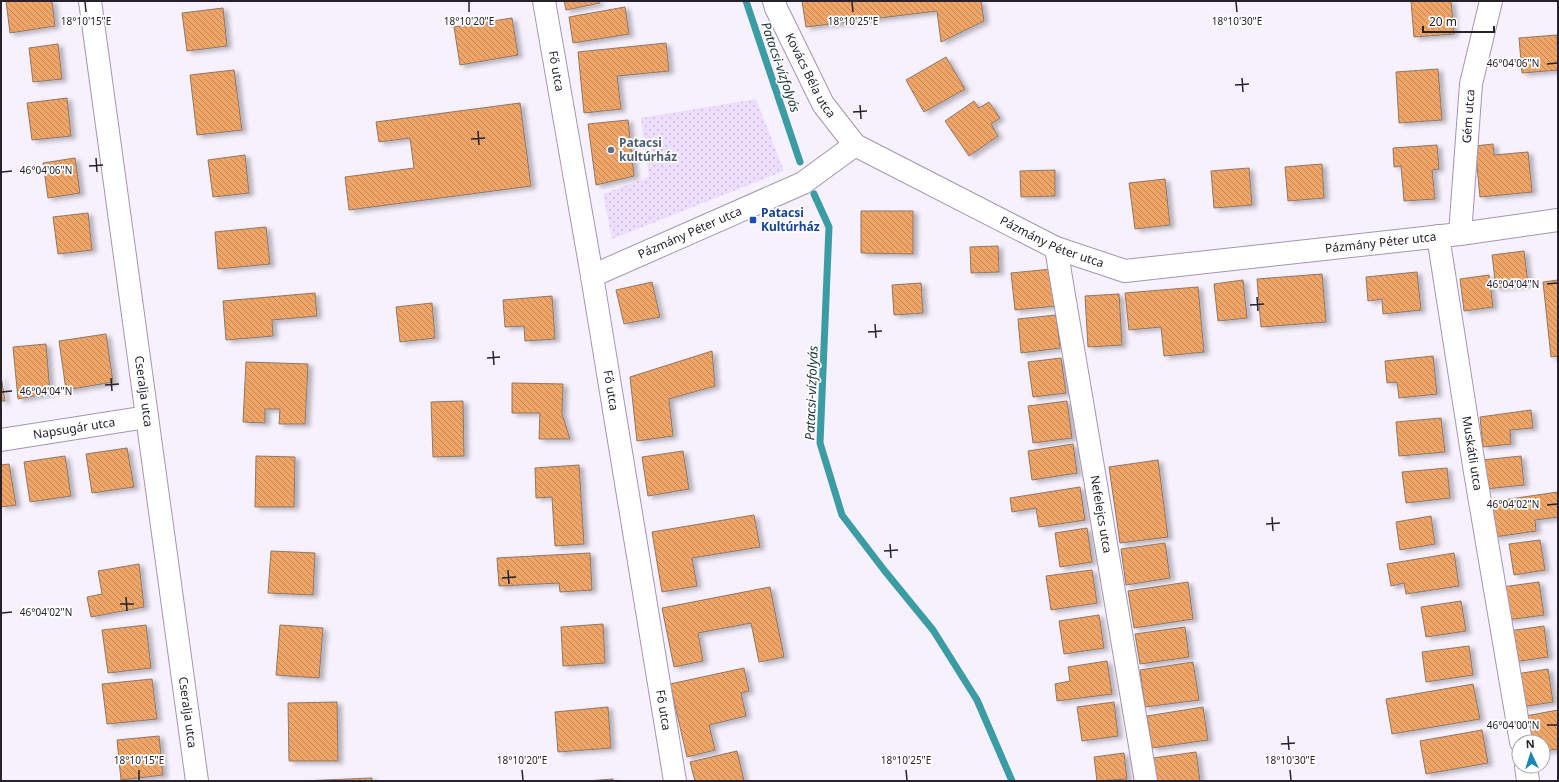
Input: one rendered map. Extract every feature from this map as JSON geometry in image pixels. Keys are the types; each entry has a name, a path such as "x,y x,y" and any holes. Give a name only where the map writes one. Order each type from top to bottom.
{"street":[{"name":"Cseralja utca","path":"90,1 197,781"},
{"name":"Fő utca","path":"544,1 592,276 675,781"},
{"name":"Kovács Béla utca","path":"774,1 776,8 823,104 855,145"},
{"name":"Gém utca","path":"1460,234 1471,84 1491,1"},
{"name":"Pázmány Péter utca","path":"592,276 804,183 855,145 1056,248 1125,271 1460,234 1558,220"},
{"name":"Muskátli utca","path":"1438,236 1475,472 1520,734"},
{"name":"Nefelejcs utca","path":"1056,248 1146,781"},
{"name":"Napsugár utca","path":"1,440 147,416"}],"shaded area":[{"path":"756,99 784,171 612,239 603,194 649,177 641,118"}],"building":[{"path":"6,1 52,1 55,26 10,33"},
{"path":"564,1 599,1 600,3 566,10"},
{"path":"802,1 981,1 984,21 941,42 937,11 806,27"},
{"path":"1411,1 1451,1 1454,34 1414,37"},
{"path":"625,7 629,34 573,43 569,17"},
{"path":"223,8 227,46 187,51 182,13"},
{"path":"512,18 518,55 460,65 454,27"},
{"path":"1557,35 1558,70 1522,73 1519,38"},
{"path":"666,43 669,71 617,76 621,109 584,113 578,52"},
{"path":"58,44 62,79 33,82 29,48"},
{"path":"946,57 965,89 924,112 906,80"},
{"path":"1438,69 1442,120 1399,123 1396,72"},
{"path":"234,70 242,130 197,135 190,75"},
{"path":"67,98 71,136 32,140 27,103"},
{"path":"974,101 979,108 989,102 1000,118 991,124 998,136 969,156 945,121"},
{"path":"520,103 531,186 349,210 345,177 414,168 410,138 379,142 376,122"},
{"name":"Patacsi kultúrház","path":"628,120 634,176 596,185 588,124"},
{"path":"1493,144 1494,155 1528,152 1532,192 1480,197 1475,146"},
{"path":"1437,145 1439,169 1432,170 1435,199 1404,201 1401,166 1394,167 1393,148"},
{"path":"245,155 249,193 213,197 208,160"},
{"path":"75,158 80,193 48,198 43,163"},
{"path":"1322,164 1324,198 1288,201 1285,167"},
{"path":"1249,168 1252,205 1214,208 1211,171"},
{"path":"1055,170 1055,196 1021,197 1020,171"},
{"path":"1165,179 1170,225 1135,229 1129,183"},
{"path":"861,211 913,211 913,254 861,253"},
{"path":"88,213 92,250 58,254 53,217"},
{"path":"266,227 270,264 218,269 215,232"},
{"path":"998,246 999,272 971,273 970,247"},
{"path":"1524,251 1528,284 1496,288 1492,255"},
{"path":"1052,269 1056,306 1015,310 1011,273"},
{"path":"1417,272 1421,310 1383,314 1382,299 1368,301 1366,277"},
{"path":"1322,274 1326,322 1261,327 1257,279"},
{"path":"1489,275 1493,307 1464,311 1460,279"},
{"path":"1243,280 1247,318 1218,321 1214,284"},
{"path":"1558,280 1558,356 1551,357 1543,282"},
{"path":"652,282 660,317 624,324 616,290"},
{"path":"921,283 923,313 894,315 892,285"},
{"path":"1198,287 1204,352 1164,356 1161,327 1129,330 1125,293"},
{"path":"315,293 317,316 272,320 273,336 226,340 223,301"},
{"path":"1119,294 1122,345 1088,347 1085,296"},
{"path":"552,296 555,339 525,341 524,326 505,327 503,300"},
{"path":"432,303 435,338 400,342 396,307"},
{"path":"1056,315 1060,348 1021,353 1018,319"},
{"path":"106,334 113,382 66,390 59,341"},
{"path":"46,344 50,393 18,399 13,347"},
{"path":"712,351 715,386 669,399 673,436 637,441 630,377"},
{"path":"1433,356 1437,394 1399,398 1397,382 1387,383 1385,361"},
{"path":"1061,358 1066,393 1033,397 1028,362"},
{"path":"246,362 308,364 305,424 279,424 280,409 265,409 265,423 243,422"},
{"path":"1,376 5,401 1,401"},
{"path":"512,383 563,384 562,414 570,439 539,439 540,413 512,413"},
{"path":"463,401 464,456 433,457 431,402"},
{"path":"1067,401 1072,438 1033,443 1028,406"},
{"path":"1531,410 1533,428 1510,430 1511,444 1483,447 1480,417"},
{"path":"1441,418 1445,452 1399,456 1396,422"},
{"path":"1073,444 1077,473 1032,480 1028,451"},
{"path":"127,448 134,487 92,493 86,454"},
{"path":"683,451 689,489 648,496 642,457"},
{"path":"65,456 71,496 30,502 24,462"},
{"path":"256,456 295,457 294,507 255,507"},
{"path":"1521,456 1524,485 1485,489 1482,460"},
{"path":"1158,460 1168,537 1120,543 1109,467"},
{"path":"9,464 16,505 1,507 1,465"},
{"path":"579,465 584,544 555,546 552,497 536,498 535,468"},
{"path":"1447,468 1450,498 1406,503 1402,472"},
{"path":"1080,487 1085,520 1039,527 1036,508 1012,512 1010,498"},
{"path":"1558,492 1558,517 1535,520 1536,531 1494,537 1489,502"},
{"path":"754,515 760,547 692,558 697,586 662,592 652,532"},
{"path":"1431,516 1435,544 1400,550 1396,522"},
{"path":"1087,528 1092,562 1060,567 1055,533"},
{"path":"1540,540 1545,570 1514,575 1509,544"},
{"path":"1165,543 1170,578 1126,585 1121,549"},
{"path":"271,551 315,553 313,595 268,593"},
{"path":"590,553 592,590 560,592 559,583 499,586 497,558"},
{"path":"1454,553 1459,586 1406,594 1404,583 1391,586 1387,564"},
{"path":"139,564 144,607 91,617 87,597 102,594 98,571"},
{"path":"1092,570 1097,603 1051,610 1046,576"},
{"path":"1188,582 1193,619 1134,628 1128,591"},
{"path":"1539,582 1544,615 1507,620 1502,587"},
{"path":"770,587 784,657 759,662 751,623 698,633 703,661 674,667 662,608"},
{"path":"1461,601 1466,631 1426,637 1421,607"},
{"path":"1099,615 1104,648 1064,654 1059,621"},
{"path":"603,624 605,663 563,666 561,627"},
{"path":"146,625 151,668 108,673 102,630"},
{"path":"280,625 323,628 319,678 276,675"},
{"path":"1544,626 1548,657 1513,662 1509,631"},
{"path":"1185,627 1189,657 1140,664 1135,634"},
{"path":"1469,646 1473,675 1426,682 1422,652"},
{"path":"1107,661 1112,694 1057,701 1055,684 1070,681 1068,667"},
{"path":"1193,662 1199,700 1145,707 1140,670"},
{"path":"744,668 749,691 741,693 746,716 709,725 715,750 687,757 670,684"},
{"path":"1548,669 1553,702 1521,707 1516,674"},
{"path":"152,679 157,719 107,724 102,684"},
{"path":"1473,684 1480,719 1392,734 1386,699"},
{"path":"337,702 338,761 289,761 288,703"},
{"path":"1114,702 1118,736 1082,741 1077,707"},
{"path":"608,707 611,748 558,752 555,712"},
{"path":"1203,707 1208,740 1152,748 1147,716"},
{"path":"1558,710 1558,749 1551,750 1551,734 1528,734 1525,716"},
{"path":"1482,730 1488,763 1426,774 1420,741"},
{"path":"159,736 163,775 121,780 117,740"},
{"path":"737,751 744,781 695,781 690,762"},
{"path":"1196,752 1200,781 1156,781 1153,758"},
{"path":"1124,753 1127,779 1097,781 1094,757"},
{"path":"372,778 372,781 301,781"},
{"path":"613,779 613,781 586,781"}],"waterway":[{"name":"Patacsi-vízfolyás","path":"746,1 800,162"},
{"name":"Patacsi-vízfolyás","path":"814,194 829,227 820,443 842,515 933,630 977,700 1012,781"}],"place":[{"name":"Patacsi kultúrház","path":"611,150"},
{"name":"Patacsi Kultúrház","path":"753,220"}]}
